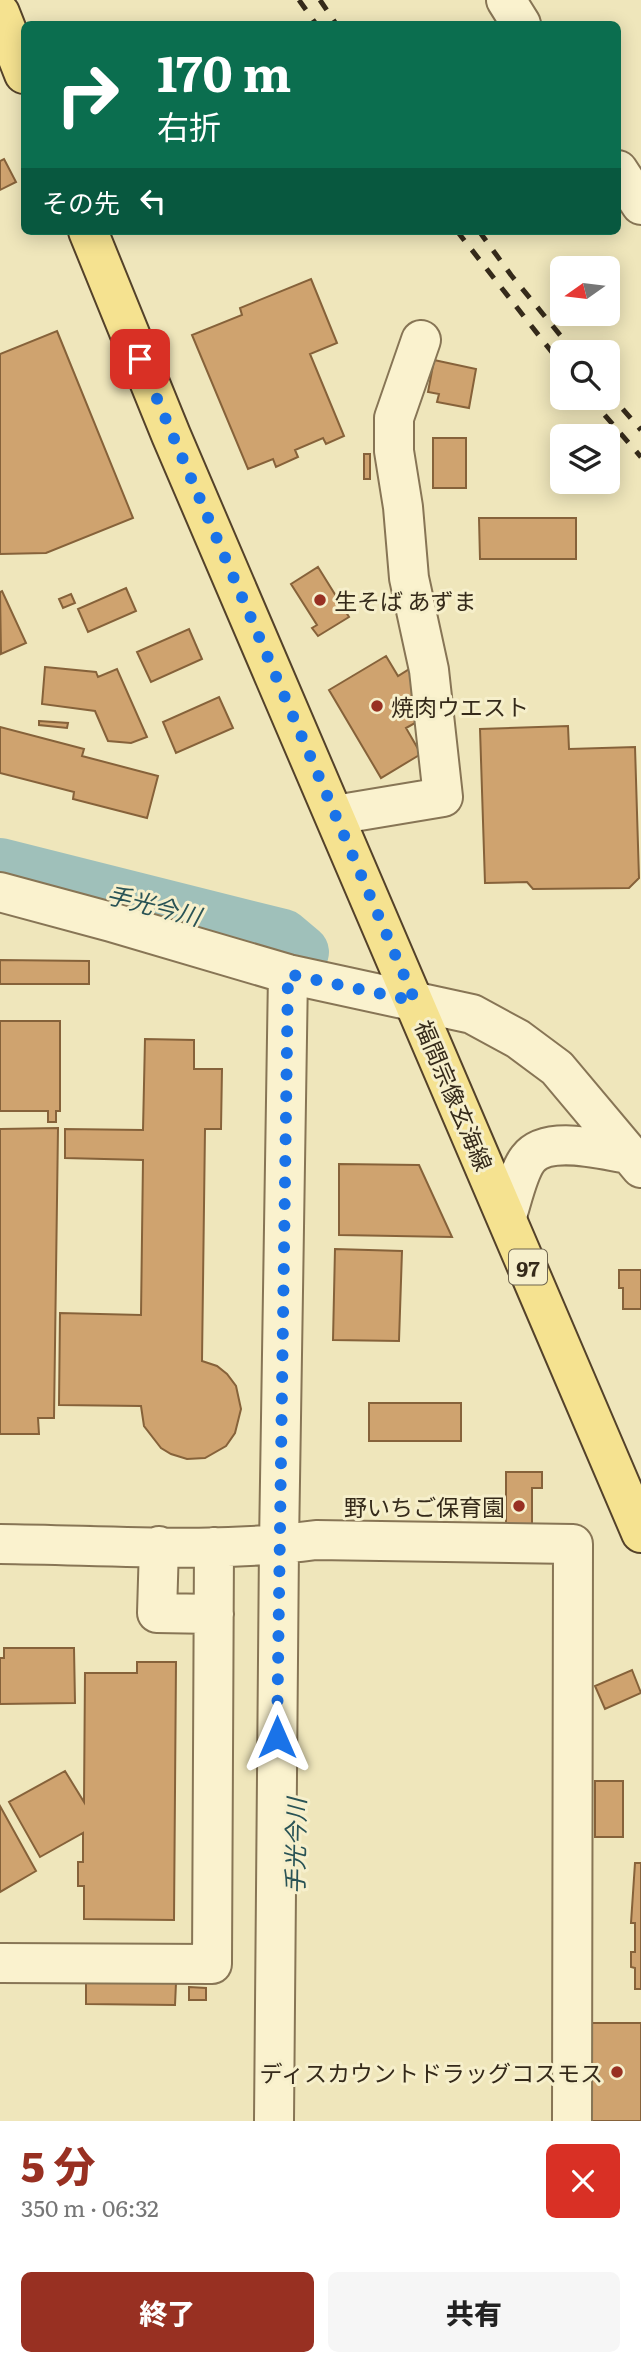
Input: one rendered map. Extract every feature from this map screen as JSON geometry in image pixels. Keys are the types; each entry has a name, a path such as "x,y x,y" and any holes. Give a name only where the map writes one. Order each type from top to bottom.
{"main road":[{"path":"0,13 21,66"},
{"name":"福間宗像玄海線","path":"90,235 171,436 641,1533"}],"street":[{"path":"506,0 519,21"},
{"path":"621,175 641,205"},
{"path":"335,815 443,797 429,670 408,578 403,507 394,451 394,418 421,340"},
{"path":"0,892 288,974 472,1014 518,1039 557,1068 635,1161"},
{"path":"274,2121 293,1543 288,974"},
{"path":"507,1216 528,1159 541,1149 577,1146 635,1161"},
{"path":"0,1544 214,1547 293,1543 573,1544 572,2121"},
{"path":"159,1546 157,1612 214,1614"},
{"path":"0,1963 212,1964 214,1547"}],"building":[{"path":"4,159 16,182 0,190 0,161"},
{"path":"311,279 337,343 310,354 344,436 326,444 323,438 295,450 298,457 276,467 273,459 248,469 192,335 242,315 240,308"},
{"path":"57,331 133,518 46,553 0,554 0,354"},
{"path":"434,360 476,369 469,408 437,402 439,394 428,392"},
{"path":"433,438 466,438 466,488 433,488"},
{"path":"364,454 370,454 370,479 364,479"},
{"path":"479,518 576,518 576,559 480,559"},
{"name":"生そば あずま","path":"318,567 349,617 318,636 312,628 317,625 291,584"},
{"path":"126,588 136,611 88,632 78,609"},
{"path":"2,591 26,643 1,654 0,592"},
{"path":"71,594 75,603 63,608 59,599"},
{"path":"189,629 202,659 151,682 137,652"},
{"name":"焼肉ウエスト","path":"386,656 398,676 411,668 417,722 406,728 421,754 381,778 329,690"},
{"path":"45,667 96,672 98,677 117,669 147,737 131,743 108,741 95,711 42,704"},
{"path":"219,697 233,728 176,753 163,722"},
{"path":"39,721 68,723 67,728 39,725"},
{"path":"568,726 569,749 635,747 639,878 629,888 533,889 527,882 485,883 480,729"},
{"path":"0,727 84,749 82,756 158,776 147,818 73,799 74,792 0,773"},
{"path":"0,960 89,961 89,984 0,984"},
{"path":"0,1021 60,1021 60,1111 56,1111 56,1122 48,1122 48,1111 0,1111"},
{"path":"145,1039 194,1040 194,1069 222,1069 221,1129 205,1129 202,1361 217,1366 227,1374 236,1386 241,1409 235,1433 226,1446 205,1458 187,1459 161,1448 144,1426 141,1406 59,1405 60,1313 141,1315 143,1160 65,1158 65,1129 143,1130"},
{"path":"58,1128 54,1418 38,1418 39,1434 0,1434 0,1129"},
{"path":"339,1164 419,1165 452,1237 339,1235"},
{"path":"335,1249 402,1251 399,1341 333,1340"},
{"path":"619,1270 641,1270 641,1309 623,1309 623,1288 619,1288"},
{"path":"369,1403 461,1403 461,1441 369,1441"},
{"name":"野いちご保育園","path":"506,1472 542,1472 542,1488 532,1488 532,1524 506,1524"},
{"path":"4,1648 74,1648 75,1703 0,1704 0,1658 4,1658"},
{"path":"137,1662 176,1662 174,1920 84,1919 84,1886 78,1886 78,1862 83,1862 83,1833 40,1857 9,1802 65,1771 84,1802 85,1673 137,1673"},
{"path":"632,1670 641,1693 605,1709 595,1686"},
{"path":"595,1781 623,1781 623,1837 595,1837"},
{"path":"0,1806 36,1871 0,1892"},
{"path":"635,1863 641,1863 641,1989 635,1989 635,1968 631,1967 631,1952 635,1952 635,1923 631,1923"},
{"path":"86,1982 176,1983 175,2005 86,2004"},
{"path":"189,1987 206,1988 206,2000 189,2000"},
{"name":"ディスカウントドラッグコスモス","path":"592,2023 641,2023 641,2121 592,2121"}],"waterway":[{"name":"手光今川","path":"0,865 283,936 302,952"}],"railway":[{"path":"299,0 314,21"},
{"path":"320,0 334,21"},
{"path":"460,235 550,350"},
{"path":"482,235 564,340"},
{"path":"620,406 641,430"},
{"path":"600,410 641,457"}],"place":[{"name":"生そば あずま","path":"320,600"},
{"name":"焼肉ウエスト","path":"377,706"},
{"name":"野いちご保育園","path":"519,1506"},
{"name":"ディスカウントドラッグコスモス","path":"617,2072"}],"route":[{"path":"140,359 415,1001 288,974 277,1737"}]}
